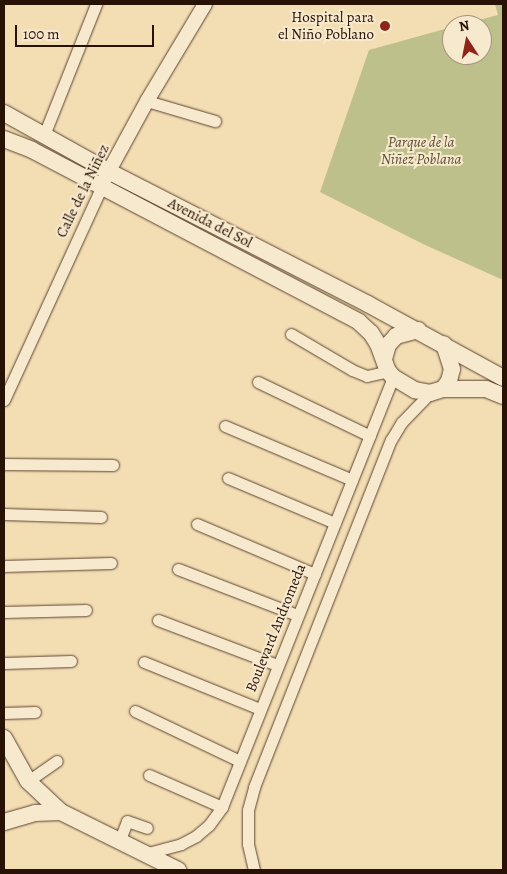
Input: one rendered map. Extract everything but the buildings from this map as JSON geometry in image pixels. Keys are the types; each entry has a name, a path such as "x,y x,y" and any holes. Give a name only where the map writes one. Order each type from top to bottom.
{"main road":[{"name":"Avenida del Sol","path":"7,114 108,171 418,330"},
{"path":"6,143 13,132 7,114"},
{"name":"Avenida del Sol","path":"6,143 32,150 358,322 371,333 389,369"},
{"path":"503,378 418,330 396,336 388,345 389,369 415,390 486,389 503,396"},
{"path":"436,391 449,381 452,369 444,344"},
{"path":"4,738 28,781 61,812 119,842 148,853 178,870"},
{"path":"4,822 35,813 61,812"}],"street":[{"path":"44,135 96,4"},
{"name":"Calle de la Niñez","path":"4,400 108,171 205,4"},
{"path":"147,101 215,121"},
{"path":"291,334 352,370 367,376 389,369"},
{"name":"Boulevard Andromeda","path":"148,853 181,844 196,836 209,825 222,807 277,665 370,436 389,369"},
{"path":"258,382 370,436"},
{"path":"254,870 248,844 248,810 254,787 391,440 402,422 436,391"},
{"path":"225,426 352,480"},
{"path":"4,464 113,464"},
{"path":"228,478 335,523"},
{"path":"4,514 101,517"},
{"path":"197,524 315,574"},
{"path":"4,566 111,563"},
{"path":"178,568 297,615"},
{"path":"4,612 86,610"},
{"path":"158,620 277,665"},
{"path":"4,663 71,661"},
{"path":"144,662 260,709"},
{"path":"135,711 240,761"},
{"path":"4,713 35,712"},
{"path":"28,781 57,761"},
{"path":"149,775 222,807"},
{"path":"119,842 127,821 148,828"}],"green space":[{"name":"Parque de la Niñez Poblana","path":"495,4 503,4 503,280 423,244 320,192 369,50 442,30 442,65 492,65 492,17 498,15"}],"place":[{"name":"Hospital para el Niño Poblano","path":"385,26"}]}
